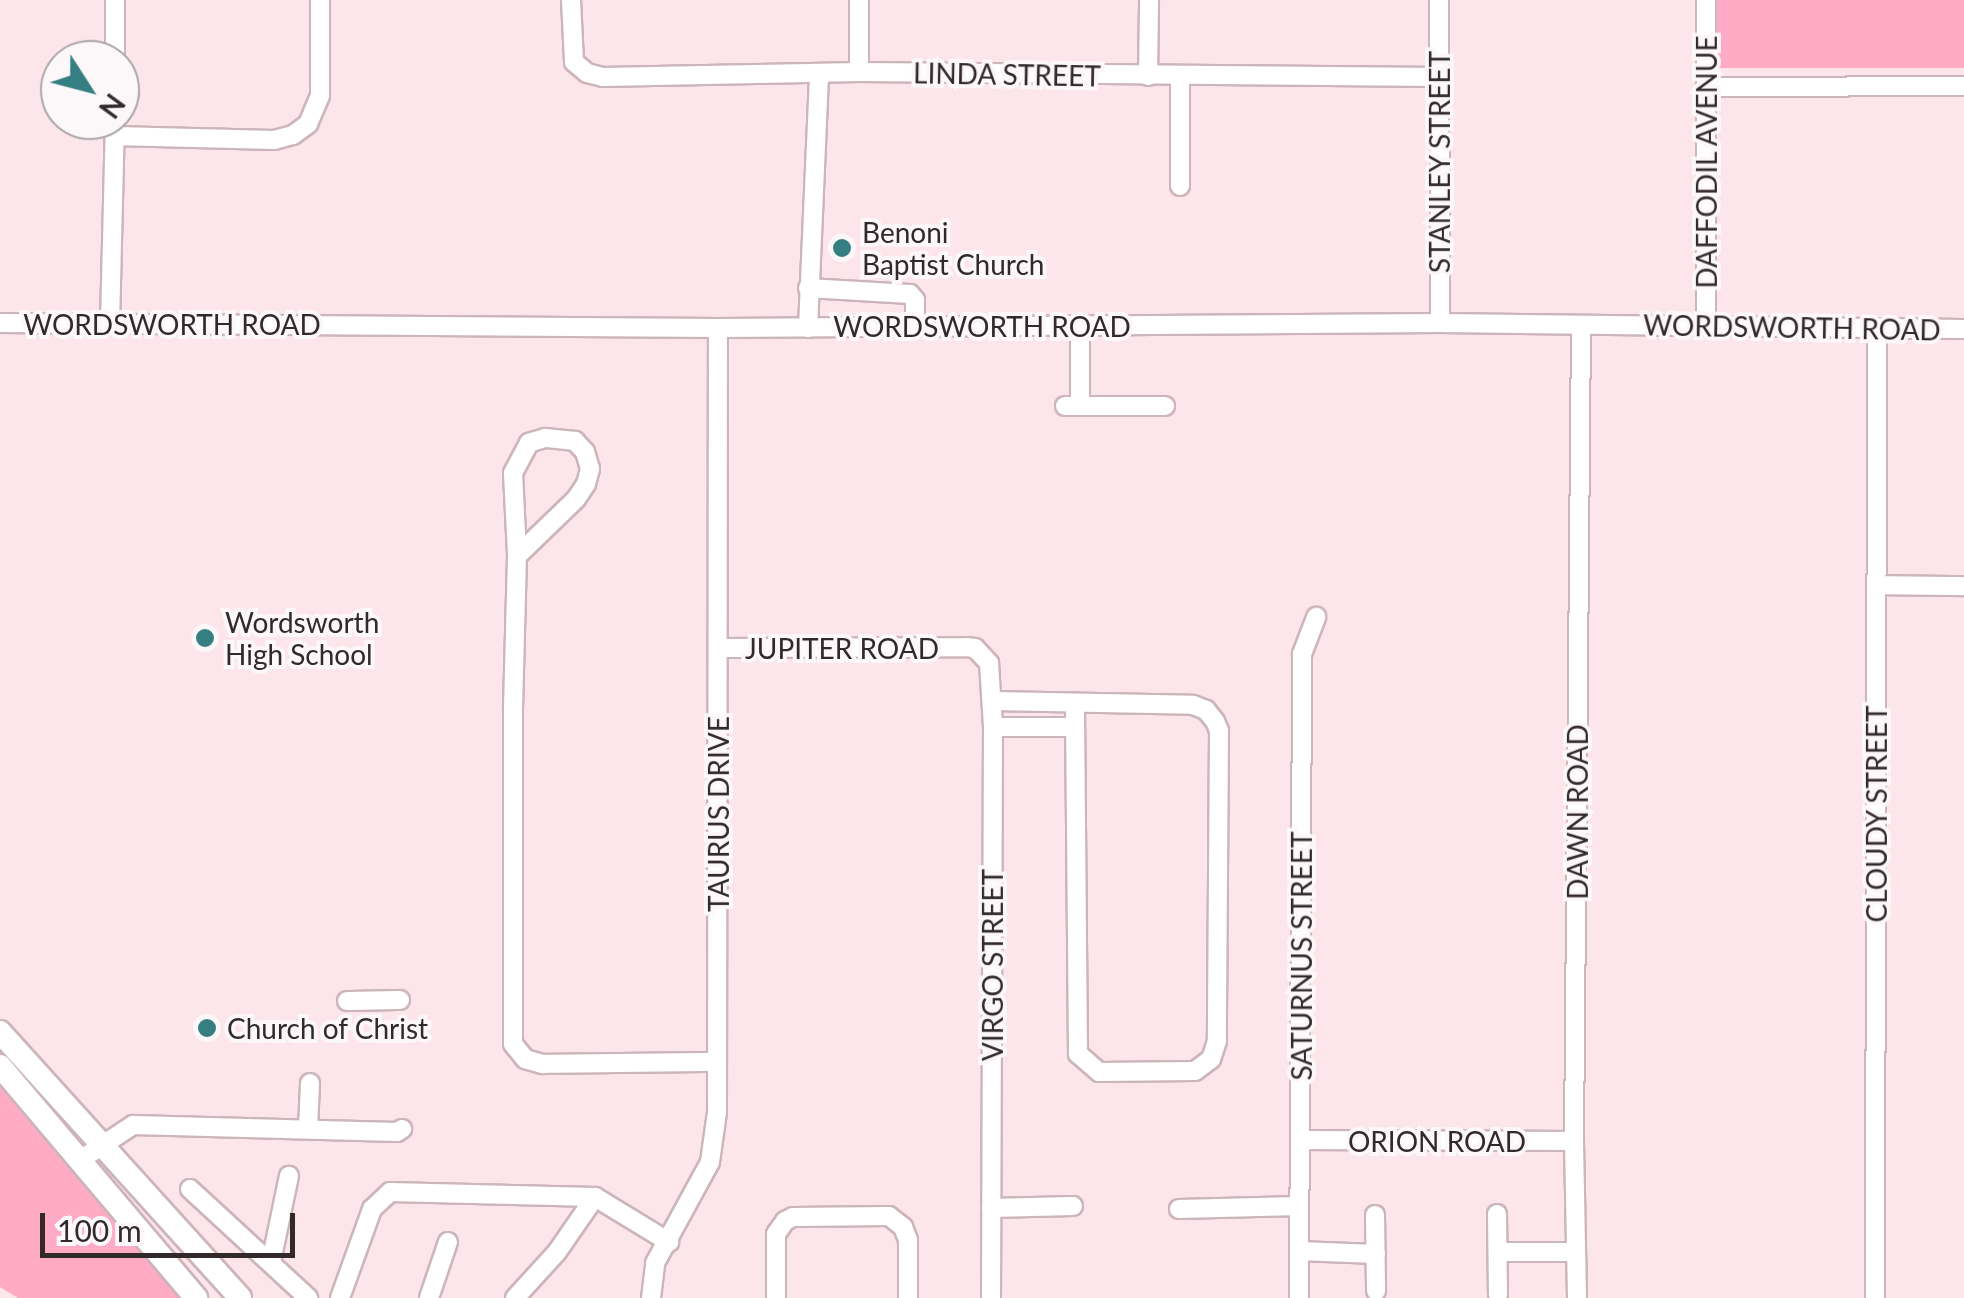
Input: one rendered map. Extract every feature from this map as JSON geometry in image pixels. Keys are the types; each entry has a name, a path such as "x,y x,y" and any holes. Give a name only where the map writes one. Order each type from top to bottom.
{"main road":[{"path":"0,1032 240,1298"},
{"path":"0,1066 196,1298"}],"street":[{"path":"114,0 114,40"},
{"path":"140,130 274,140 293,135 308,124 320,96 320,0"},
{"name":"LINDA STREET","path":"571,0 571,52 578,67 603,76 859,72 1180,78 1438,77"},
{"path":"859,0 859,72"},
{"path":"1148,76 1149,0"},
{"name":"STANLEY STREET","path":"1439,0 1440,323"},
{"name":"DAFFODIL AVENUE","path":"1706,0 1706,324"},
{"path":"808,328 819,73"},
{"path":"1180,78 1180,186"},
{"path":"1706,87 1964,86"},
{"path":"110,324 114,140"},
{"path":"808,288 910,294 915,300 914,327"},
{"name":"WORDSWORTH ROAD","path":"0,323 718,328 1440,323 1964,329"},
{"path":"1080,326 1073,406 1165,406"},
{"name":"DAWN ROAD","path":"1577,1298 1574,1141 1581,326"},
{"name":"TAURUS DRIVE","path":"651,1291 655,1264 710,1162 717,1062 718,328"},
{"name":"CLOUDY STREET","path":"1875,1298 1877,329"},
{"path":"518,556 576,500 586,484 590,469 585,452 575,441 545,438 529,443 513,472 518,556 512,712 515,1048 528,1061 543,1064 717,1062"},
{"path":"1877,585 1964,586"},
{"name":"SATURNUS STREET","path":"1299,1298 1302,654 1316,617"},
{"name":"JUPITER ROAD","path":"718,648 966,647"},
{"name":"VIRGO STREET","path":"966,647 975,648 989,662 993,701 990,1298"},
{"path":"993,701 1193,705 1206,710 1219,731 1217,1041 1212,1059 1195,1071 1099,1072 1078,1054 1074,705"},
{"path":"993,726 1074,727"},
{"path":"348,1001 400,1000"},
{"path":"308,1129 310,1083"},
{"path":"80,1160 133,1125 397,1132 402,1129"},
{"name":"ORION ROAD","path":"1300,1140 1574,1141"},
{"path":"270,1262 289,1176"},
{"path":"190,1189 308,1298"},
{"path":"340,1298 372,1209 386,1194 595,1197 669,1242"},
{"path":"514,1298 558,1252 595,1197"},
{"path":"992,1208 1074,1206"},
{"path":"1179,1209 1299,1206"},
{"path":"1498,1214 1498,1296"},
{"path":"1375,1215 1376,1292"},
{"path":"776,1298 776,1234 785,1221 793,1216 888,1216 903,1227 908,1240 908,1298"},
{"path":"430,1298 448,1242"},
{"path":"1299,1252 1376,1254"},
{"path":"1498,1252 1576,1252"}],"shaded area":[{"path":"1715,0 1964,0 1964,68 1715,68"},
{"path":"0,1079 182,1298 18,1298 0,1287"}],"place":[{"name":"Benoni Baptist Church","path":"842,248"},
{"name":"Wordsworth High School","path":"205,638"},
{"name":"Church of Christ","path":"207,1028"}]}
